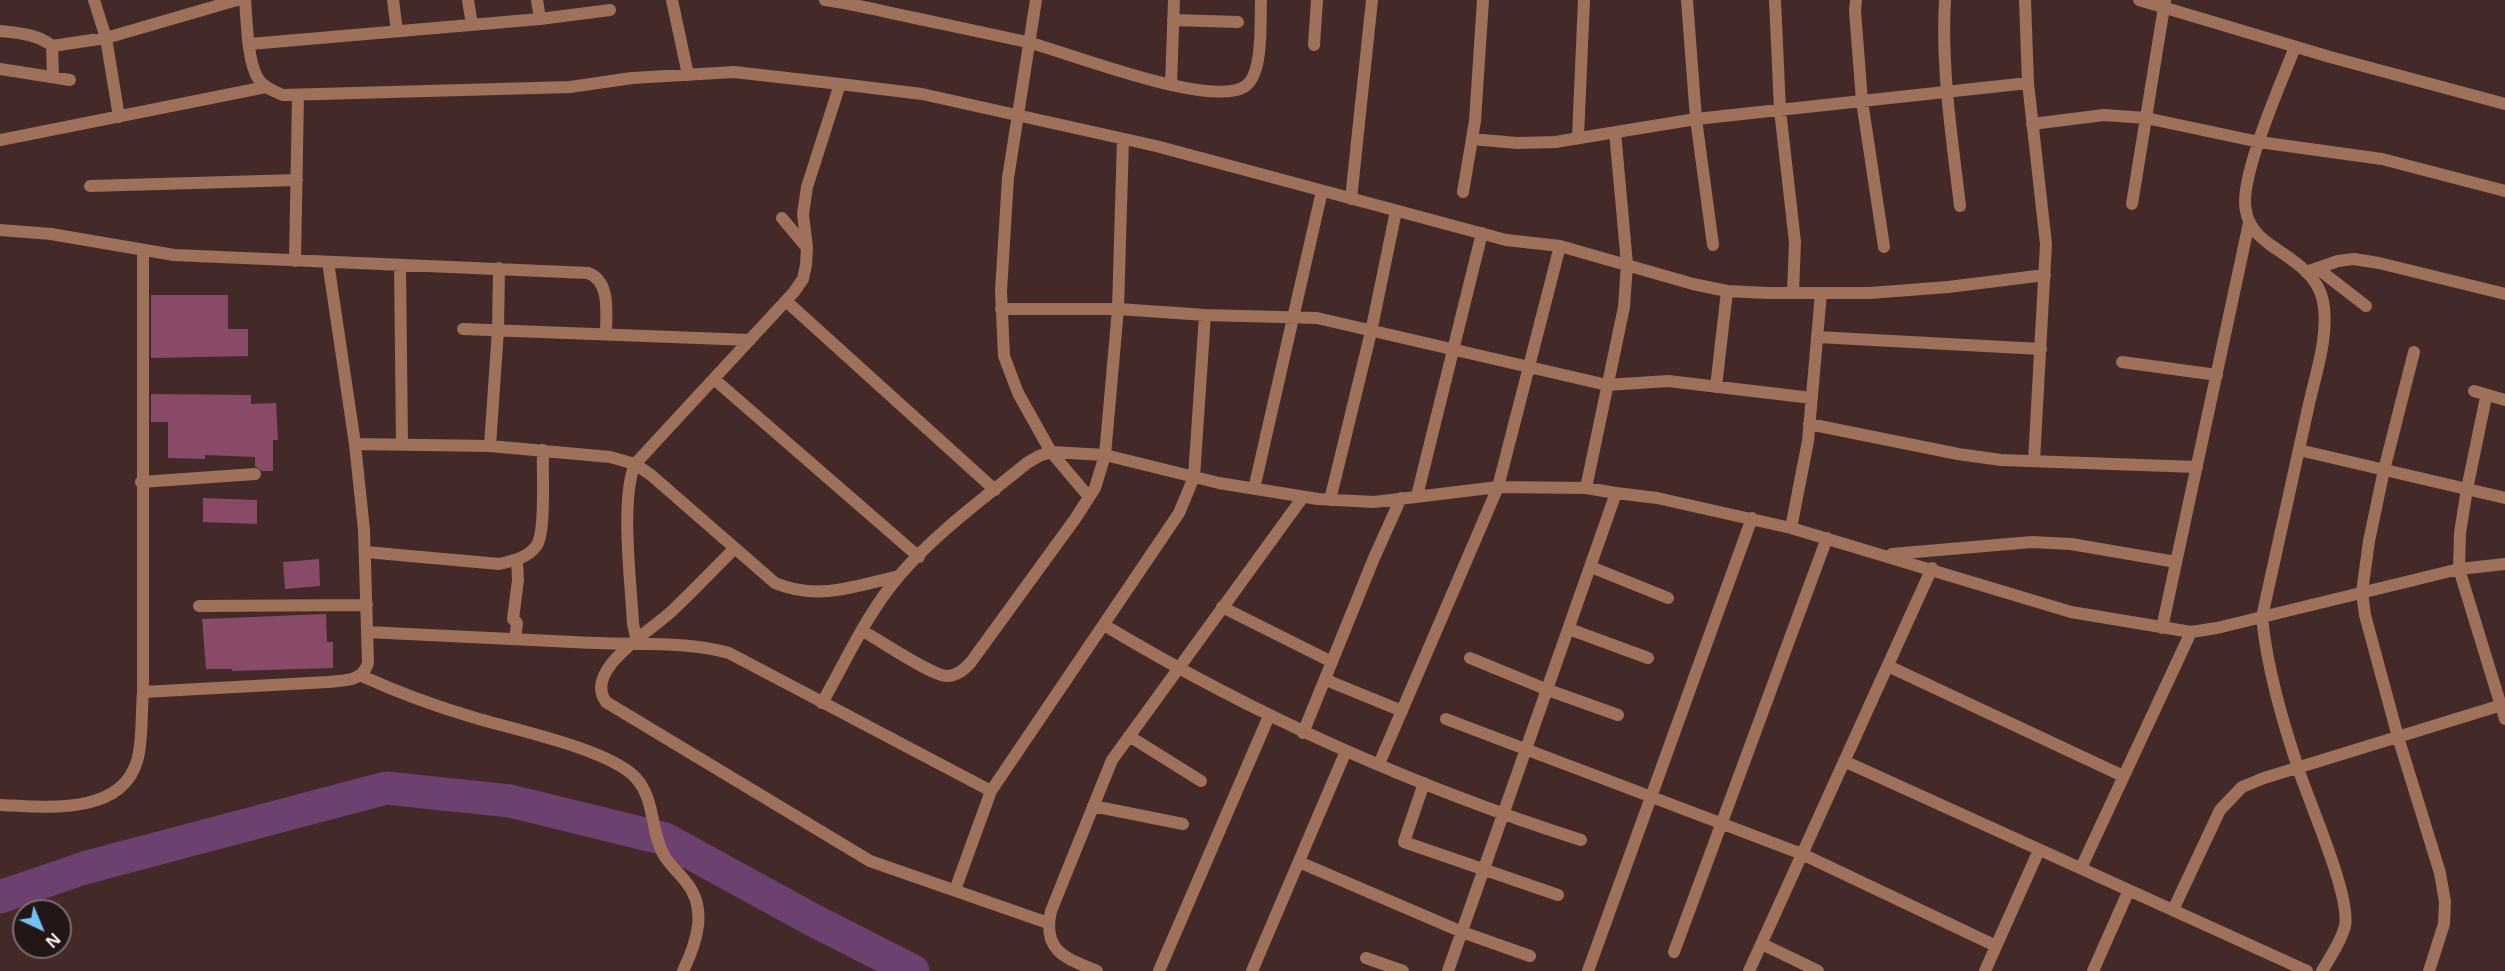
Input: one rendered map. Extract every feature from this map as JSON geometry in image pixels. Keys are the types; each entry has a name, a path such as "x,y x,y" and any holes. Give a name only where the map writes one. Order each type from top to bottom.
{"street":[{"path":"94,0 106,38 119,117"},
{"path":"52,46 106,38 237,0"},
{"path":"245,0 253,67 266,87 283,95 570,87 632,78 734,72 922,94 1019,109 1396,211 1526,243 1560,246 1693,284 1727,291 1870,293 1948,287 2044,275"},
{"path":"393,0 397,31"},
{"path":"468,0 472,25"},
{"path":"537,0 540,19"},
{"path":"672,0 687,75"},
{"path":"825,0 1029,43 1171,86 1219,91 1244,87 1252,79 1257,68 1261,0"},
{"path":"1036,0 1008,178 1001,309 1004,356 1018,393 1051,452 1089,497"},
{"path":"1171,86 1174,0"},
{"path":"1314,45 1317,0"},
{"path":"1351,199 1372,0"},
{"path":"1463,192 1475,121 1483,0"},
{"path":"1578,137 1584,0"},
{"path":"1687,0 1696,119 1713,245"},
{"path":"1775,0 1780,111 1795,242 1793,293"},
{"path":"1856,0 1862,101 1884,248"},
{"path":"1945,0 1944,41 1947,92 1960,206"},
{"path":"2027,0 2028,83 2046,244 2034,461"},
{"path":"2139,0 2165,4 2295,47 2505,104"},
{"path":"2132,204 2165,4"},
{"path":"250,44 540,19 610,10"},
{"path":"1173,20 1238,22"},
{"path":"0,30 44,39 52,46 53,77"},
{"path":"2295,47 2259,142 2246,189 2245,208 2249,223 2260,238 2366,306"},
{"path":"0,69 70,80"},
{"path":"1472,139 1517,143 1555,142 1696,119 2028,83"},
{"path":"633,641 628,497 635,464 786,301 803,279 807,248 803,214 807,187 840,84"},
{"path":"0,140 266,87"},
{"path":"295,261 298,96"},
{"path":"2032,124 2104,115 2146,118 2259,142 2382,159 2505,191"},
{"path":"1586,489 1621,329 1627,264 1615,132"},
{"path":"863,631 939,675 955,675 963,670 978,653 1095,488 1105,455 1118,309 1123,139"},
{"path":"90,186 297,180"},
{"path":"1254,489 1322,191"},
{"path":"1330,500 1371,332 1396,211"},
{"path":"782,218 807,248"},
{"path":"2162,628 2249,223"},
{"path":"0,230 51,234 174,255 577,271 597,276 603,285 606,334"},
{"path":"1417,496 1482,233"},
{"path":"1379,764 1498,487 1560,246"},
{"path":"0,816 5,805 87,803 102,799 121,787 138,760 143,692 141,482 143,250"},
{"path":"2312,270 2338,261 2354,259 2505,294"},
{"path":"328,262 355,444 366,552 368,663 362,676"},
{"path":"400,265 402,443"},
{"path":"490,446 498,330 499,268"},
{"path":"2312,270 2323,301 2321,348 2262,617 2266,655 2298,768 2340,888 2345,914 2345,926 2322,971"},
{"path":"1716,387 1727,291"},
{"path":"1791,528 1803,471 1809,424 1821,293"},
{"path":"786,301 995,490"},
{"path":"1001,309 1118,309 1205,315 1317,318 1607,385 1668,381 1812,398"},
{"path":"955,890 991,791 1179,513 1194,477 1205,315"},
{"path":"463,329 750,340"},
{"path":"1817,337 2041,349"},
{"path":"2414,352 2384,470 2369,541 2362,592 2365,615 2398,737 2440,873 2445,902 2444,924 2429,971"},
{"path":"2122,362 2217,375"},
{"path":"714,379 919,557"},
{"path":"2474,391 2505,400"},
{"path":"2485,402 2460,533 2459,569 2503,705 2505,719"},
{"path":"1809,424 1958,454 2001,460 2197,467"},
{"path":"355,444 490,446 610,457 635,464 651,475 775,583 792,591 810,593 843,589 899,576"},
{"path":"366,552 500,564 517,560 530,553 538,544 542,529 543,450"},
{"path":"2299,450 2505,498"},
{"path":"822,703 876,607 899,576 951,525 1039,456 1051,452 1105,455 1194,477 1254,489 1330,500 1374,502 1498,487 1586,489 1657,498 1791,528 1932,568 2071,612 2191,632 2217,628 2459,569 2505,564"},
{"path":"141,482 255,474"},
{"path":"1448,971 1616,493"},
{"path":"1097,971 1066,958 1055,949 1048,923 1112,760 1176,668 1303,497"},
{"path":"1303,733 1401,498"},
{"path":"1588,971 1752,518"},
{"path":"1674,952 1827,538"},
{"path":"1885,555 2032,542 2071,544 2176,562"},
{"path":"735,548 671,612 633,641 604,676 600,687 601,695 612,707 870,861 1048,923"},
{"path":"515,639 517,624 513,619 518,580 517,560"},
{"path":"1591,567 1668,598"},
{"path":"1749,971 1932,568"},
{"path":"199,606 368,605"},
{"path":"1222,607 1332,662"},
{"path":"1104,625 1176,668 1303,733 1504,816 1581,840"},
{"path":"1569,630 1648,658"},
{"path":"367,632 515,639 633,641 729,652 991,791"},
{"path":"2080,868 2191,632"},
{"path":"1470,658 1617,715"},
{"path":"1888,666 2123,776"},
{"path":"143,692 328,682 362,676 397,692 467,716 589,751 622,767 635,777 645,791 658,839 667,861 687,883 700,909 694,946 683,971"},
{"path":"1326,677 1402,711"},
{"path":"2173,910 2207,832 2230,797 2242,787 2503,705"},
{"path":"1158,971 1269,716"},
{"path":"1446,719 1802,854 1996,946"},
{"path":"1129,736 1201,781"},
{"path":"1252,971 1346,751"},
{"path":"1844,761 2307,971"},
{"path":"1424,783 1404,842 1558,896"},
{"path":"1093,806 1183,824"},
{"path":"1985,971 2039,849"},
{"path":"1299,862 1462,932 1530,956"},
{"path":"2092,971 2129,890"},
{"path":"1762,944 1818,971"},
{"path":"1366,958 1403,971"}],"building":[{"path":"151,295 228,295 228,329 248,329 248,356 151,358"},
{"path":"151,394 251,395 251,404 276,403 278,440 273,440 273,471 262,471 255,466 255,457 205,455 205,459 168,458 168,422 151,422"},
{"path":"203,498 257,500 257,524 203,522"},
{"path":"319,559 320,586 285,589 283,562"},
{"path":"326,614 327,642 333,642 333,668 232,671 232,669 206,669 202,619"}],"waterway":[{"path":"0,897 84,868 386,788 510,801 665,839 811,919 913,971"}]}
